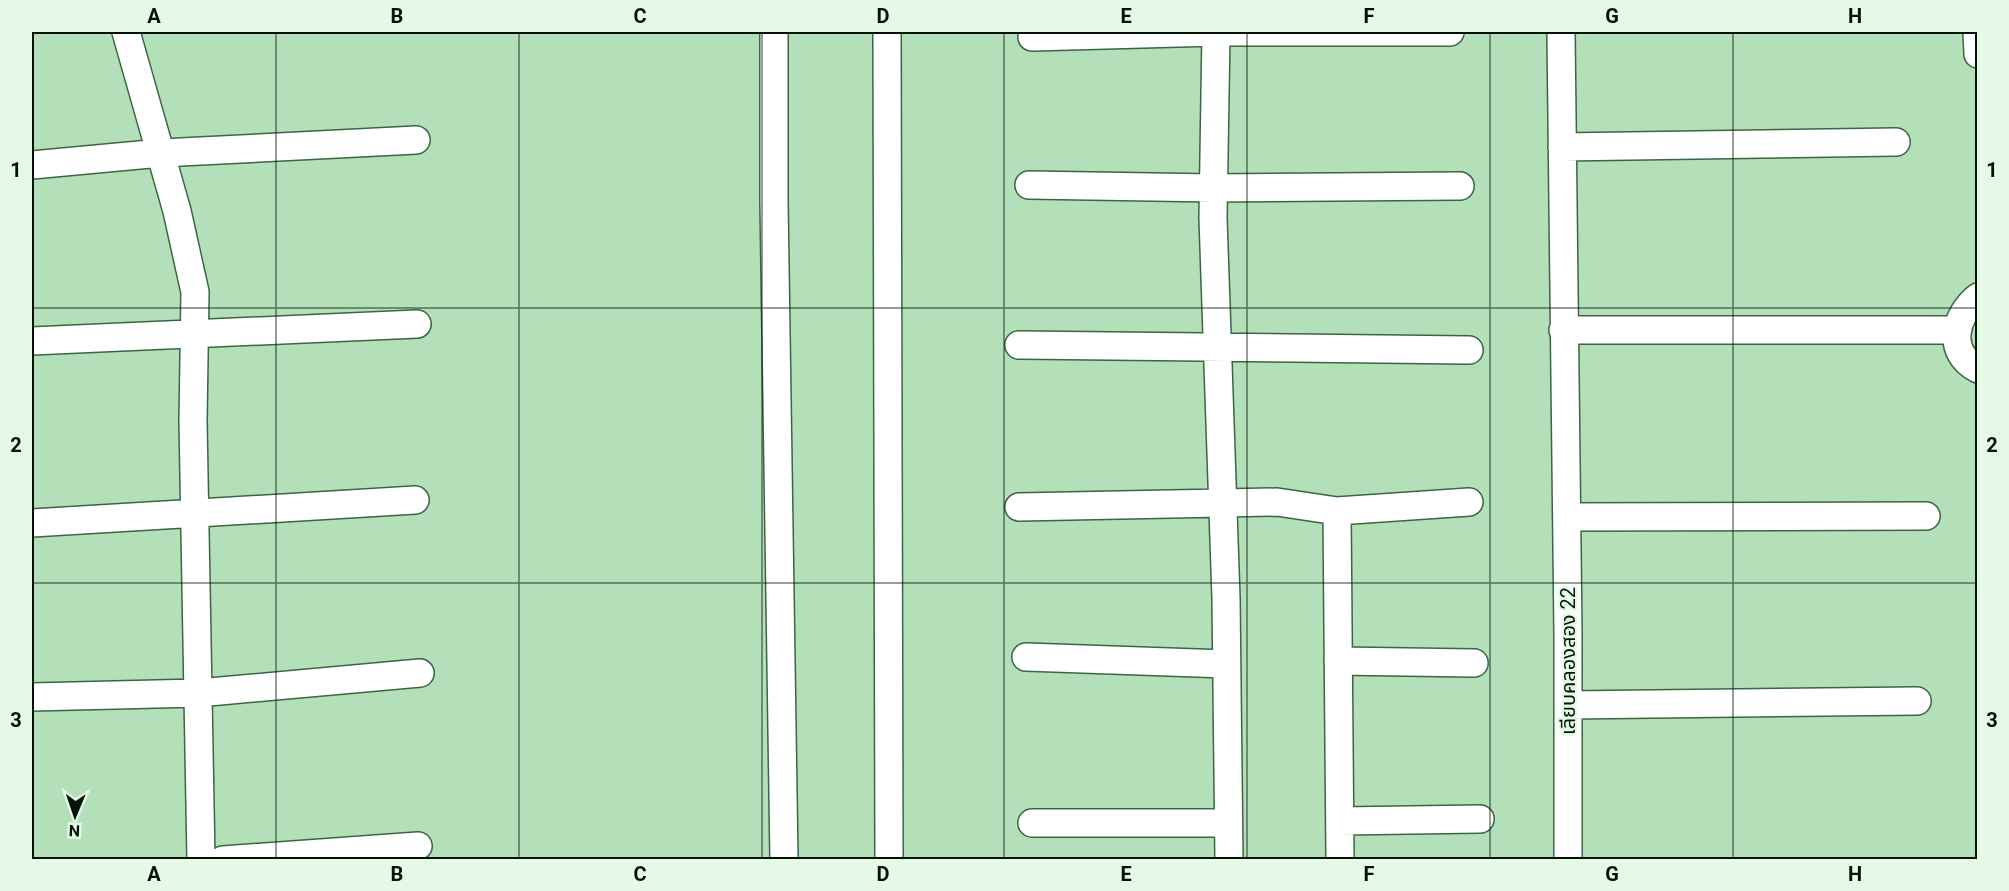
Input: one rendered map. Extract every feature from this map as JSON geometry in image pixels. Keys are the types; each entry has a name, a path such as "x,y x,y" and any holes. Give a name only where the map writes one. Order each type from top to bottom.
{"street":[{"path":"126,32 177,211 195,292 193,421 201,860"},
{"path":"774,32 784,860"},
{"path":"887,32 889,860"},
{"path":"1216,32 1214,188 1229,860"},
{"path":"1032,37 1216,32 1450,32"},
{"name":"เลียบคลองสอง 22","path":"1560,32 1567,516 1568,860"},
{"path":"1977,32 1977,54"},
{"path":"32,165 161,153 416,140"},
{"path":"1562,147 1896,142"},
{"path":"1029,185 1214,188 1460,186"},
{"path":"1977,297 1960,316 1956,330 1963,357 1977,369"},
{"path":"32,341 417,324"},
{"path":"1563,330 1956,330"},
{"path":"1019,345 1469,350"},
{"path":"32,523 416,500"},
{"path":"1019,507 1277,502 1337,511 1469,502"},
{"path":"1337,511 1341,860"},
{"path":"1567,516 1926,516"},
{"path":"1026,657 1226,664"},
{"path":"1338,662 1474,663"},
{"path":"32,697 198,693 420,673"},
{"path":"1568,705 1917,701"},
{"path":"1340,821 1480,819"},
{"path":"1032,823 1228,824"},
{"path":"223,860 418,846"}]}
